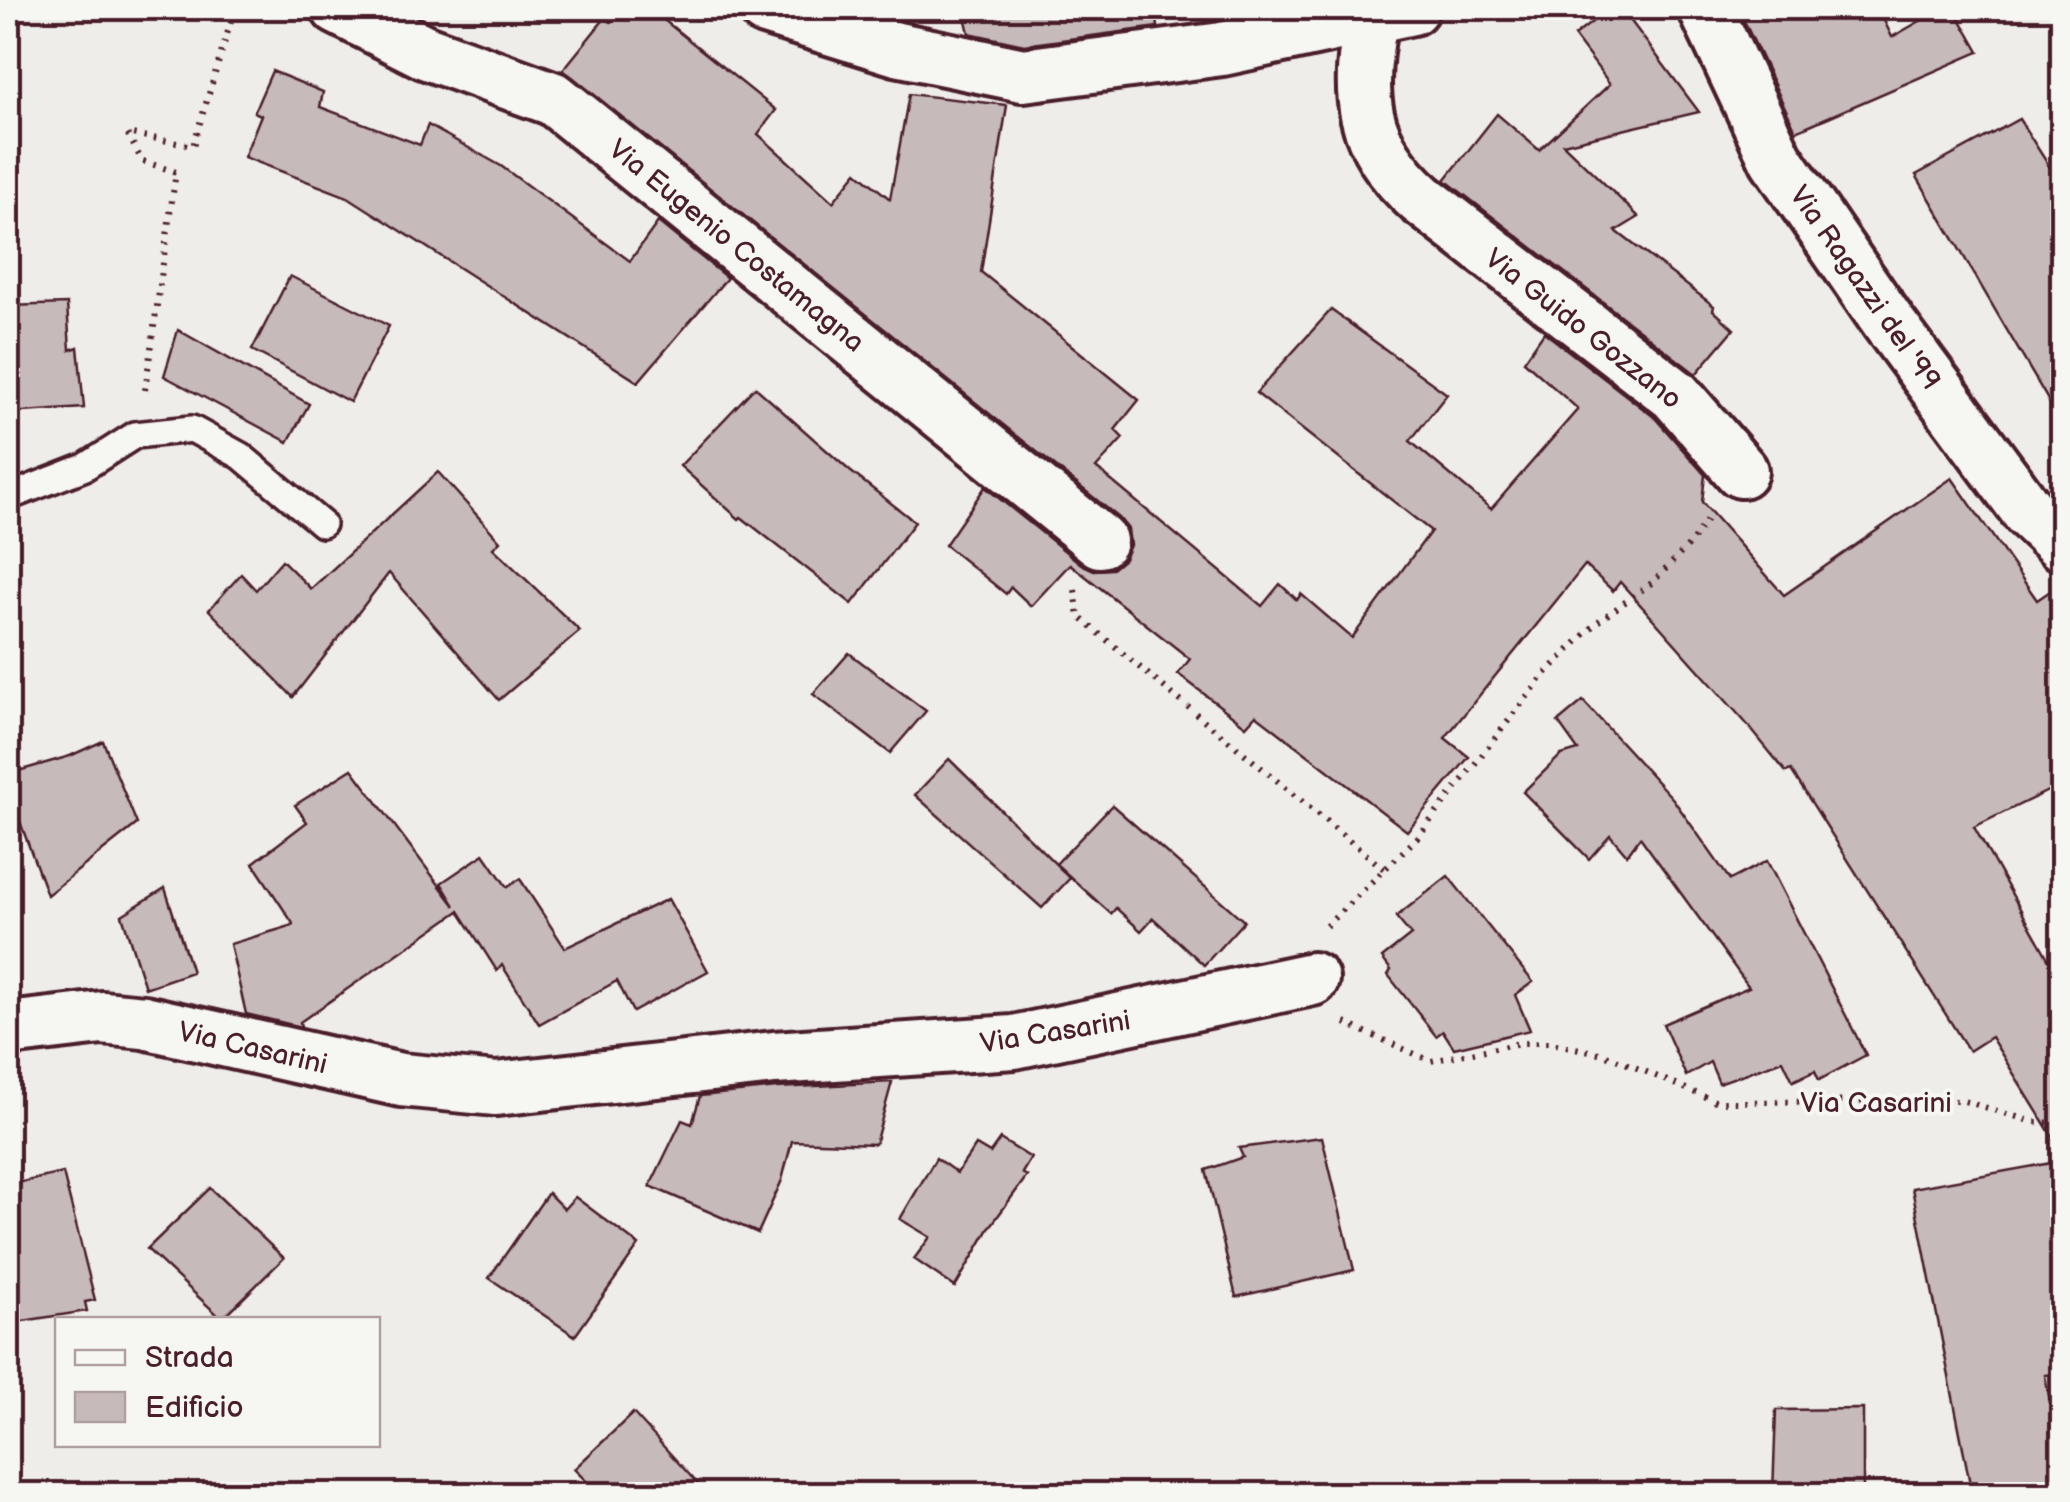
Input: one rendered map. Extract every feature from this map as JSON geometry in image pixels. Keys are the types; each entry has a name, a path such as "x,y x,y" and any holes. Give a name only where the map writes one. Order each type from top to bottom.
{"street":[{"name":"Via Eugenio Costamagna","path":"338,8 425,52 554,99 1100,541"},
{"path":"765,8 897,49 1024,75 1222,49 1392,12"},
{"name":"Via Ragazzi del '99","path":"1705,8 1776,159 1888,322 2029,513 2062,544"},
{"name":"Via Guido Gozzano","path":"1392,12 1362,62 1363,91 1378,144 1400,180 1420,200 1675,395 1741,472"},
{"name":"Via Casarini","path":"8,1029 102,1018 144,1022 402,1080 496,1089 774,1058 1014,1042 1312,979"}],"lane":[{"path":"8,497 85,468 136,434 192,429 241,456 322,524"}],"path":[{"path":"192,429 143,403 176,172 142,161 128,133 193,146 235,8"},
{"path":"1312,979 1311,956 1316,936 1417,838 1545,674 1596,623 1665,570 1690,544 1741,472"},
{"path":"1100,541 1076,580 1079,618 1384,869"},
{"name":"Via Casarini","path":"1312,979 1346,1026 1431,1060 1520,1043 1551,1042 1604,1054 1718,1102 1964,1101 2034,1122 2062,1123"}],"building":[{"path":"626,8 649,8 776,110 758,134 833,202 857,172 890,199 909,94 1007,105 981,272 1139,400 1115,430 1123,438 1096,468 1262,606 1280,584 1297,600 1301,594 1352,638 1431,531 1256,393 1331,310 1447,394 1410,441 1491,509 1578,409 1524,361 1544,332 1654,417 1705,475 1702,502 1784,595 1952,478 2037,600 2062,583 2062,784 1974,827 2062,983 2062,1152 1991,1037 1969,1051 1791,770 1786,772 1620,582 1613,591 1585,565 1445,738 1469,757 1407,831 1256,715 1246,726 1178,674 1190,659 1070,564 1031,606 1011,587 1006,594 945,545 985,487 1081,564 1094,570 1112,569 1124,559 1130,545 1128,529 563,70 605,18 611,22"},
{"path":"963,8 1156,8 1158,27 1024,45 969,33"},
{"path":"1610,8 1621,8 1699,112 1563,144 1639,217 1616,231 1714,306 1713,310 1734,329 1696,374 1445,180 1497,114 1539,150 1610,84 1574,36"},
{"path":"1738,8 1878,8 1892,37 1943,8 1954,8 1979,52 1796,131"},
{"path":"272,71 323,92 320,107 420,145 428,125 501,166 630,261 658,222 727,278 638,382 348,197 244,157 261,115 254,112"},
{"path":"2019,119 2062,186 2062,424 1916,175"},
{"path":"290,276 389,326 350,402 252,350"},
{"path":"67,304 70,350 78,347 84,408 8,413 8,306"},
{"path":"178,330 309,404 288,442 164,376"},
{"path":"755,387 915,522 852,604 739,519 680,466"},
{"path":"438,472 500,541 493,548 580,631 499,700 389,573 293,697 209,610 241,574 256,590 282,560 311,589"},
{"path":"849,653 926,711 890,753 813,694"},
{"path":"1583,701 1673,799 1730,880 1767,861 1866,1055 1819,1080 1815,1071 1793,1081 1783,1060 1719,1083 1710,1062 1686,1076 1663,1024 1749,987 1640,837 1627,855 1610,835 1589,859 1523,792 1561,755 1578,750 1558,722"},
{"path":"103,741 137,824 47,895 8,789 8,774 70,756"},
{"path":"949,759 1070,878 1042,908 915,795"},
{"path":"352,769 455,906 441,883 484,854 507,887 520,879 565,948 668,899 708,971 633,1012 617,981 539,1024 502,965 497,971 459,911 300,1022 301,1027 246,1014 230,944 294,925 253,863 307,822 295,805"},
{"path":"1112,805 1244,921 1204,965 1153,918 1141,931 1116,908 1111,914 1056,864"},
{"path":"1448,876 1533,982 1515,995 1530,1030 1454,1048 1443,1031 1436,1036 1388,975 1391,970 1382,958 1411,935 1396,917"},
{"path":"165,888 192,972 145,988 122,915"},
{"path":"892,1082 875,1144 792,1141 782,1180 758,1233 650,1186 682,1120 692,1124 700,1096"},
{"path":"1322,1137 1354,1270 1236,1297 1206,1170 1243,1157 1239,1148"},
{"path":"1000,1139 1031,1158 1022,1173 1027,1176 990,1227 955,1287 914,1259 930,1237 900,1219 936,1158 957,1173 976,1145 990,1153"},
{"path":"2062,1161 2062,1373 2045,1375 2062,1464 2062,1494 1972,1494 1912,1188"},
{"path":"63,1173 95,1300 85,1302 87,1311 16,1322 8,1285 8,1185"},
{"path":"210,1188 284,1258 220,1317 147,1249"},
{"path":"548,1193 564,1209 575,1197 639,1245 575,1336 489,1278"},
{"path":"1863,1409 1863,1494 1773,1494 1776,1410"},
{"path":"633,1413 707,1494 599,1494 574,1469"}]}
